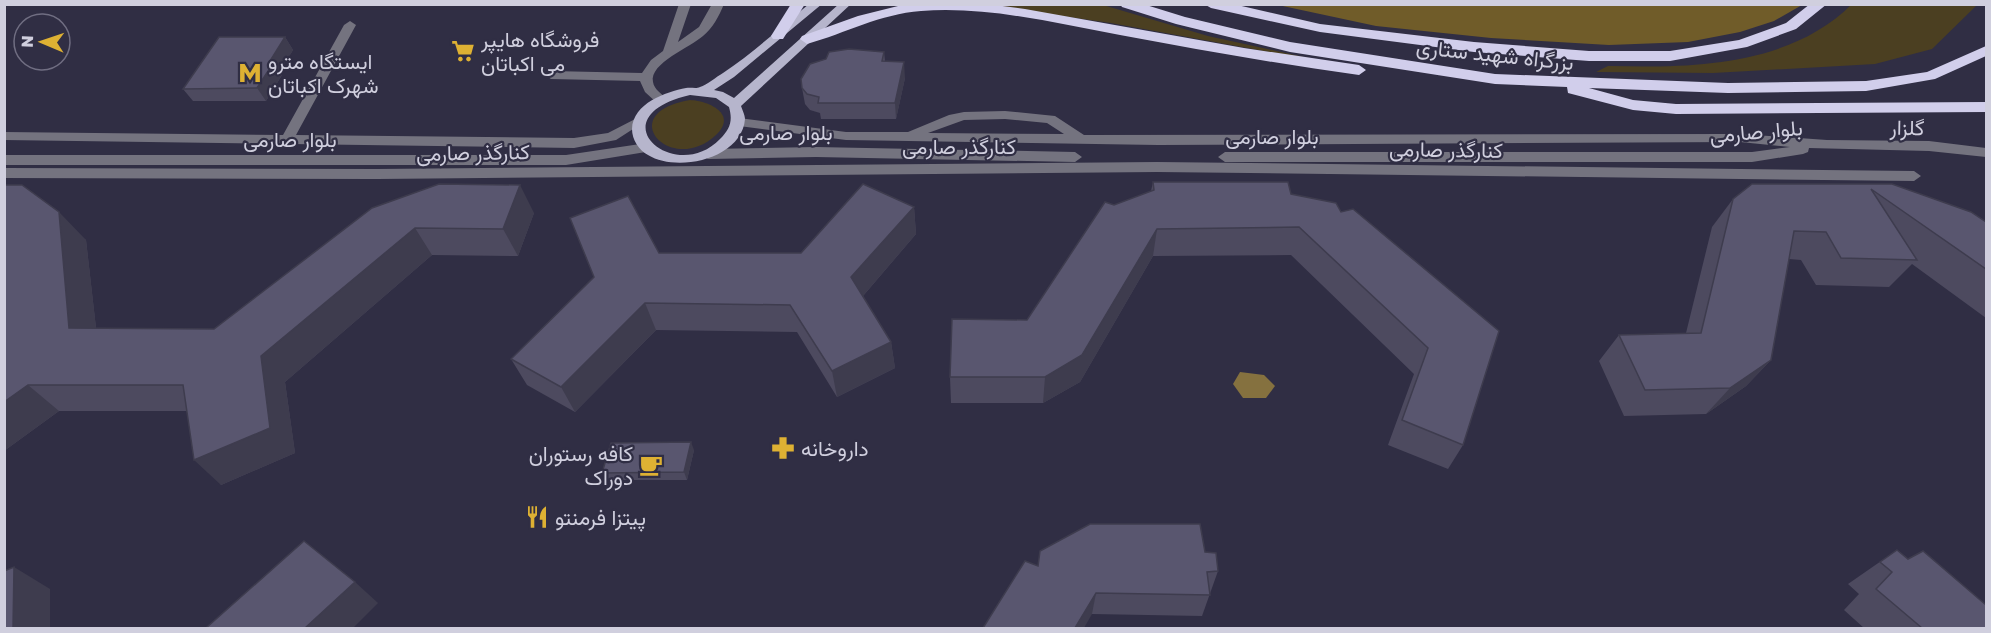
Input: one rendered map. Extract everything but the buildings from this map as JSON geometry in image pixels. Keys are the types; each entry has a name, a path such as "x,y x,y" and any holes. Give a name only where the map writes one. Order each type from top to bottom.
{"highway":[{"path":"778,36 798,4"},
{"name":"بزرگراه شهید ستاری","path":"1127,4 1181,21 1267,42 1495,79 1728,88 1866,86 1930,76 1986,51"},
{"name":"بزرگراه شهید ستاری","path":"1211,4 1320,28 1474,47 1589,56 1670,56 1742,44 1791,26 1820,4"},
{"path":"1264,4 1355,25 1474,47"},
{"path":"807,39 890,11 923,6 967,8 1083,23 1306,63 1391,74 1495,79"},
{"path":"1549,81 1597,97 1633,105 1676,109 1986,107"}],"main road":[{"path":"703,91 817,4"},
{"path":"734,105 846,4"},
{"path":"703,91 715,93 734,105 738,113 737,130 726,143 708,154 679,165 647,148 639,137 641,120 646,112 662,100 678,94 703,91"}],"street":[{"path":"669,51 685,4"},
{"path":"662,100 648,87 646,77 658,60 669,51 699,34 710,21 718,4"},
{"path":"287,139 350,25"},
{"path":"551,75 646,77"},
{"path":"906,136 949,119 964,116 1005,115 1050,119 1081,139"},
{"name":"بلوار صارمی","path":"4,136 574,143 611,137 641,120"},
{"name":"بلوار صارمی","path":"739,122 846,136 1198,140 1740,138 1827,145"},
{"path":"1198,140 1201,162"},
{"name":"بلوار صارمی","path":"708,154 816,152 1201,162 1752,157 1827,145"},
{"name":"گلزار","path":"1827,145 1929,146 1986,153"},
{"name":"بلوار صارمی","path":"4,160 566,160 647,148"},
{"name":"کنارگذر صارمی","path":"4,173 388,174 679,165 932,167 1201,162 1914,177"}],"shaded area":[{"path":"1852,4 1977,5 1932,49 1875,64 1713,73 1596,72 1608,66 1705,64 1769,52 1799,41 1827,25"},
{"path":"985,5 1103,5 1208,36 1340,65 1111,23"},
{"path":"1278,5 1802,5 1774,21 1740,32 1688,42 1609,45 1491,38 1376,26"},
{"path":"690,100 705,103 718,110 724,121 722,128 716,135 699,146 682,149 667,146 657,138 652,128 655,117 667,107"},
{"path":"1240,372 1264,375 1275,386 1266,398 1243,398 1233,384"}],"place":[{"name":"فروشگاه هایپر می اکباتان","path":"463,51"},
{"name":"ایستگاه مترو شهرک اکباتان","path":"250,73"},
{"name":"داروخانه","path":"783,448"},
{"name":"کافه رستوران دوراک","path":"651,465"},
{"name":"پیتزا فرمنتو","path":"537,517"}]}
